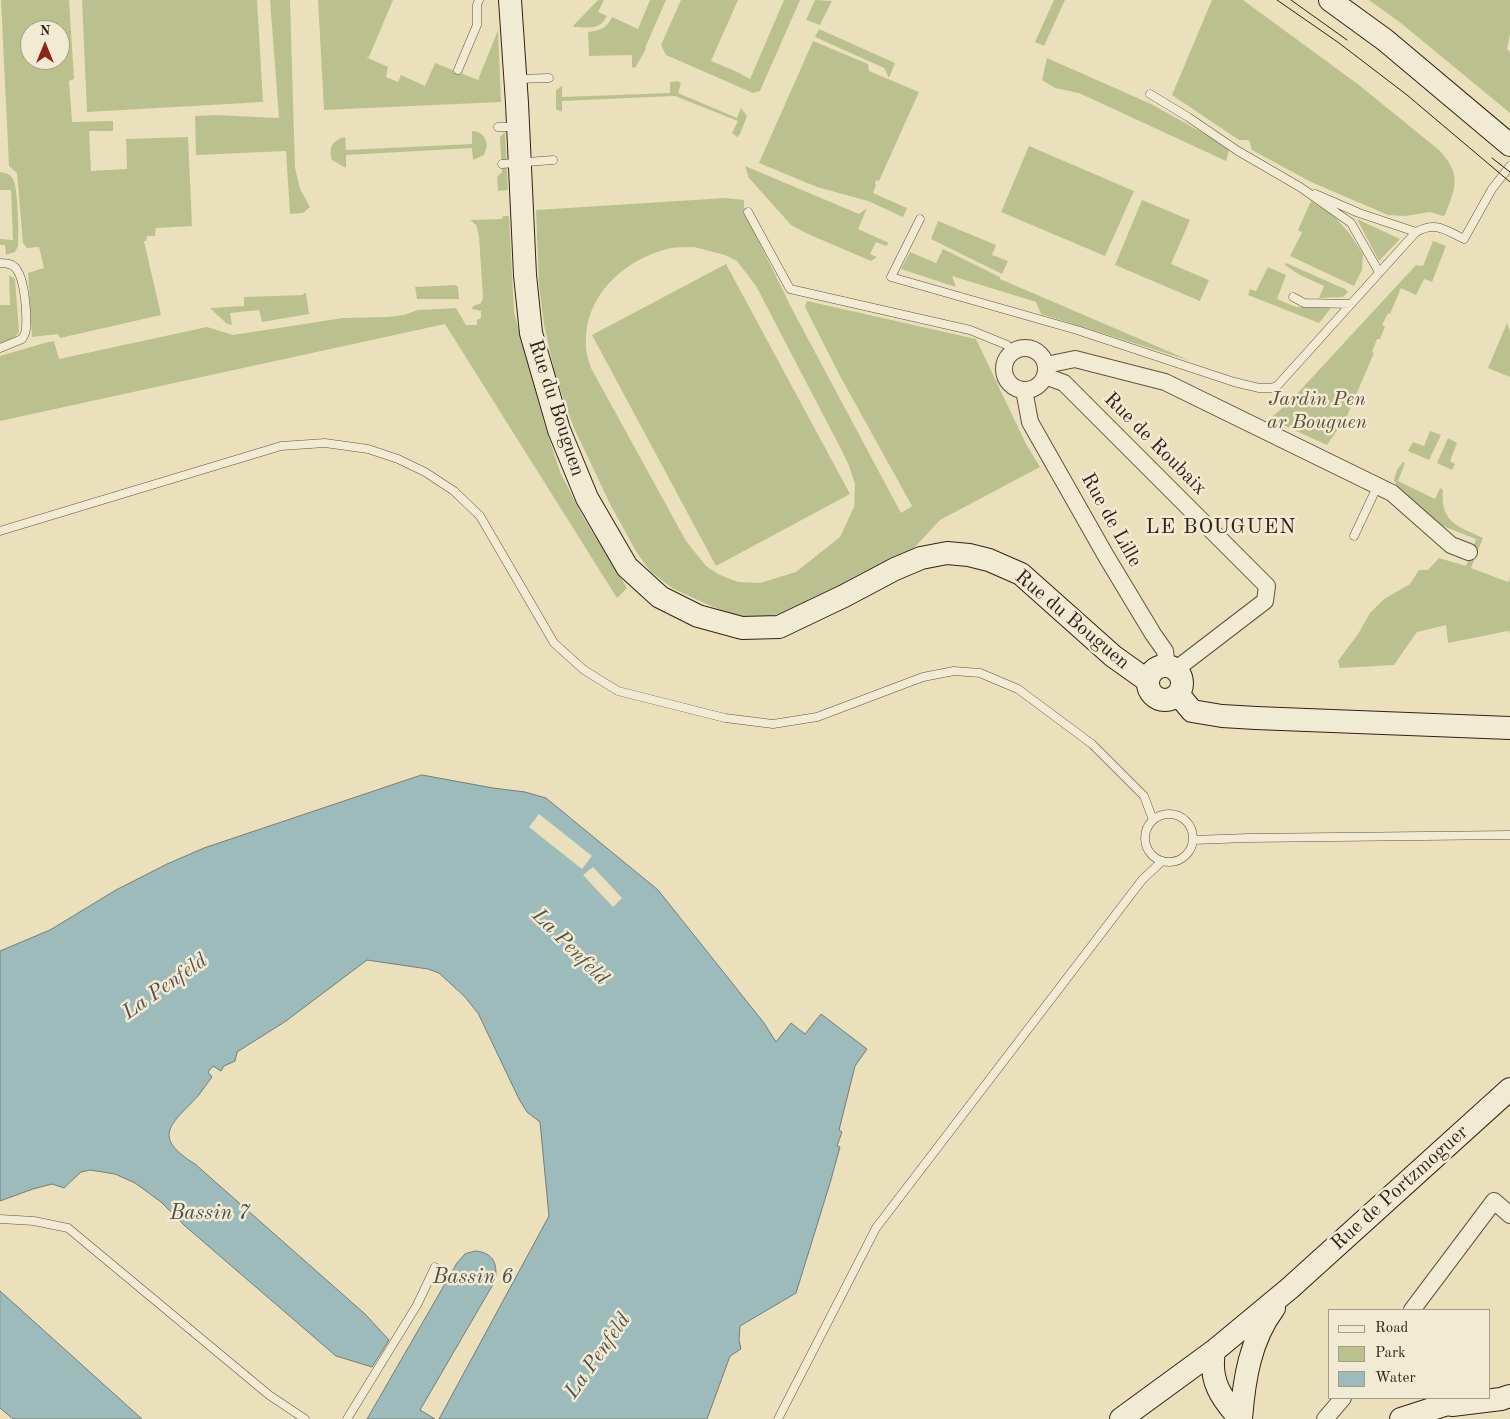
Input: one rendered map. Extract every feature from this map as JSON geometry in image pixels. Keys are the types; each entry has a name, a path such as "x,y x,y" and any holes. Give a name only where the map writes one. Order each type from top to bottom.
{"street":[{"name":"Rue du Bouguen","path":"510,0 516,79 508,127 531,333 559,430 587,498 626,567 660,597 698,616 742,628 779,626 921,558 947,553 969,555 989,560 1021,574 1113,656 1148,681"},
{"path":"1330,0 1385,40 1510,145"},
{"path":"1021,348 1028,348 1036,351 1044,358 1046,370 1041,384 1035,388 1024,390 1010,384 1005,374 1004,366 1006,359 1014,352 1021,348"},
{"path":"1046,370 1075,359 1165,382 1392,494 1452,545 1469,552"},
{"name":"Rue de Roubaix","path":"1046,370 1064,383 1266,586 1265,601 1171,668"},
{"name":"Rue de Lille","path":"1024,390 1030,422 1110,564 1165,651 1171,668"},
{"path":"1157,668 1171,668 1180,675 1182,684 1178,694 1168,700 1159,699 1150,692 1148,681 1151,673 1157,668"},
{"path":"1178,694 1192,711 1222,716 1510,728"},
{"name":"Rue de Portzmoguer","path":"1121,1419 1207,1359 1290,1288 1510,1089"},
{"path":"1413,1309 1494,1202 1510,1215"},
{"name":"Rue de Portzmoguer","path":"1241,1419 1244,1388 1252,1350 1261,1329 1290,1288"},
{"path":"1207,1359 1228,1367 1244,1388"},
{"path":"1207,1359 1219,1390 1241,1419"},
{"path":"1490,1395 1504,1393"},
{"path":"1325,1419 1342,1399"},
{"path":"1401,1419 1457,1401"}],"lane":[{"path":"458,70 477,25 477,5 479,0"},
{"path":"516,79 549,78"},
{"path":"1150,94 1188,116 1238,151 1300,187 1351,223 1379,272"},
{"path":"511,163 553,160"},
{"path":"920,219 891,277 1077,330 1234,382 1259,388 1271,388 1277,386 1416,232 1426,227 1437,227 1464,239 1492,189 1510,166"},
{"path":"1300,187 1359,213 1416,232"},
{"path":"748,212 790,289 970,330 1007,345 1014,352"},
{"path":"0,263 17,268 22,283 26,331 22,339 0,348"},
{"path":"1293,297 1304,302 1351,304"},
{"path":"0,531 281,446 325,443 368,449 398,459 425,472 454,491 480,516 554,643 584,670 618,691 725,718 773,724 817,718 923,677 954,671 980,672 1018,689 1092,744 1144,796 1153,820"},
{"path":"1354,536 1377,486"},
{"path":"1168,814 1184,818 1193,832 1193,840 1191,849 1186,855 1179,860 1171,862 1162,861 1154,857 1146,843 1146,835 1148,827 1153,820 1168,814"},
{"path":"1193,840 1510,835"},
{"path":"778,1419 876,1228 1142,880 1162,861"},
{"path":"0,1219 34,1221 68,1228 269,1396 305,1419"},
{"path":"347,1419 417,1305 435,1267"}],"green space":[{"path":"1,0 69,0 74,79 69,81 72,122 113,121 113,131 89,131 91,171 127,169 126,139 188,137 192,226 156,228 155,236 147,236 146,241 144,241 161,315 60,338 58,334 32,337 28,273 44,268 39,247 27,248 23,243 17,173 9,166"},
{"path":"82,0 257,0 263,102 87,112"},
{"path":"270,0 290,0 295,168 300,189 310,207 303,213 290,214 286,151 196,155 195,116 279,118"},
{"path":"318,0 393,0 369,57 366,57 388,67 386,77 398,82 401,75 425,86 435,63 478,80 498,30 501,102 324,110"},
{"path":"598,0 604,0 598,12 607,16 604,21 593,27 574,27 573,26"},
{"path":"650,0 666,0 646,49 635,68 632,67 632,55 589,56 588,32 603,28 612,17 638,29"},
{"path":"681,0 738,0 711,61 750,79 784,0 800,0 760,91 753,93 666,55 661,45"},
{"path":"815,0 832,1 820,25 806,20"},
{"path":"1054,0 1065,0 1044,46 1035,42"},
{"path":"1212,0 1243,0 1359,85 1439,150 1451,167 1455,181 1445,215 1430,212 1405,216 1388,215 1311,182 1252,150 1249,140 1239,140 1172,95"},
{"path":"1369,0 1510,0 1510,34 1507,49 1510,52 1510,113 1402,24"},
{"path":"819,29 895,63 889,78 884,68 815,37"},
{"path":"813,41 868,64 869,71 919,92 879,181 876,180 873,193 907,208 903,217 868,201 817,187 759,163"},
{"path":"1047,58 1151,104 1223,144 1229,150 1226,161 1079,93 1055,88 1042,80"},
{"path":"678,81 681,84 678,93 737,118 741,108 747,116 740,134 737,137 732,133 738,121 675,96 562,101 562,112 556,109 556,90 562,86 562,97 670,93 670,82"},
{"path":"472,131 482,135 487,146 484,155 473,160 472,148 346,155 346,168 332,160 331,156 331,148 334,142 345,137 346,150 472,144"},
{"path":"505,132 508,190 498,191 497,177 502,172 500,137"},
{"path":"1029,146 1134,191 1105,256 1001,212"},
{"path":"745,166 859,214 867,208 858,229 889,243 886,246 876,242 870,254 877,257 871,261 791,225 749,178"},
{"path":"0,172 8,174 13,179 17,201 18,246 15,252 6,255 5,245 0,245 0,239 13,240 11,190 0,190"},
{"path":"726,198 744,200 744,211 792,309 901,513 912,506 840,376 805,307 807,301 976,339 1026,444 1040,467 940,520 913,549 790,611 767,617 737,617 672,588 650,571 637,553 610,504 574,428 556,378 544,325 539,285 536,210","holes":["694,247 725,255 737,261 756,286 842,451 855,484 854,507 840,537 796,572 760,583 738,582 720,575 706,566 686,541 591,368 586,348 588,324 593,308 601,293 625,269 639,260 671,248"]},
{"path":"1142,200 1190,220 1171,264 1209,280 1200,301 1115,265"},
{"path":"1311,201 1333,215 1350,234 1363,254 1362,270 1354,286 1290,256 1302,233 1298,230"},
{"path":"503,216 509,216 514,312 545,426 560,472 583,517 627,588 617,598 445,324 0,421 0,356 48,342 54,341 59,359 207,327 233,335 343,318 388,317 404,315 418,310 456,308 466,325 477,325 477,320 481,318 481,311 472,309 473,306 481,303 483,298 479,236 476,225 470,220 502,219"},
{"path":"1357,219 1400,239 1379,261"},
{"path":"938,221 996,245 992,255 1008,261 1002,274 931,239"},
{"name":"Jardin Pen ar Bouguen","path":"1433,241 1446,246 1432,282 1424,279 1416,295 1401,288 1390,314 1388,313 1382,325 1385,327 1380,339 1377,339 1372,352 1374,353 1347,416 1327,445 1270,419 1294,397 1416,265 1423,266"},
{"path":"943,249 1000,277 1000,279 1191,361 1041,314 1036,302 952,276 956,287 901,269 910,252 936,263"},
{"path":"1286,263 1348,292 1343,297 1319,298 1324,286 1300,275 1285,265"},
{"path":"726,264 850,494 716,566 592,335"},
{"path":"1268,267 1286,275 1277,299 1296,307 1331,308 1319,323 1248,295 1250,289 1256,291"},
{"path":"9,275 15,279 19,332 13,339 0,344 0,305 10,305"},
{"path":"456,285 458,287 459,299 417,299 415,287"},
{"path":"306,293 309,314 262,322 259,310 230,313 232,325 227,324 210,308 244,306 244,297 303,295"},
{"path":"1507,323 1510,331 1510,377 1488,368"},
{"path":"1430,431 1441,435 1429,460 1408,451 1413,442 1424,446"},
{"path":"1448,438 1457,443 1450,461 1455,464 1452,470 1437,463"},
{"path":"1403,462 1405,463 1398,481 1435,499 1440,488 1443,490 1444,509 1452,522 1483,538 1471,568 1508,582 1510,579 1510,633 1508,631 1448,643 1446,625 1417,632 1394,665 1340,668 1338,661 1358,634 1370,613 1384,599 1410,584 1419,570 1428,570 1439,558 1466,566 1476,539 1438,524 1398,489 1394,480 1397,470"}],"water":[{"path":"422,775 525,792 546,798 658,890 764,1023 776,1042 791,1023 805,1034 821,1014 867,1049 855,1066 839,1130 842,1132 837,1146 840,1147 796,1293 740,1326 739,1340 741,1349 730,1356 707,1419 439,1419 549,1216 540,1122 527,1112 519,1099 478,1013 464,996 439,973 428,969 367,960 286,1021 237,1052 235,1061 224,1066 221,1071 213,1066 208,1072 212,1077 198,1096 180,1114 170,1130 169,1138 173,1146 181,1154 195,1164 365,1314 389,1340 372,1367 336,1356 185,1226 161,1202 135,1183 115,1174 90,1170 81,1172 64,1188 52,1184 0,1201 0,951 50,930 116,890 204,848"},
{"name":"Bassin 6","path":"476,1251 491,1257 496,1270 495,1281 420,1410 435,1419 367,1419 457,1263 465,1254"},
{"path":"0,1291 142,1419 13,1419 0,1408"}],"pier":[{"path":"539,814 592,856 582,869 529,827"},
{"path":"593,867 622,898 613,907 583,875"}],"tram line":[{"path":"1277,0 1339,43 1407,95 1510,182"},
{"path":"1291,0 1347,40"},
{"path":"1492,158 1510,172"}],"district":[{"name":"LE BOUGUEN","path":"1221,527"}],"water label":[{"name":"La Penfeld","path":"570,947"},
{"name":"La Penfeld","path":"165,987"},
{"name":"Bassin 7","path":"210,1213"},
{"name":"La Penfeld","path":"598,1356"}]}
